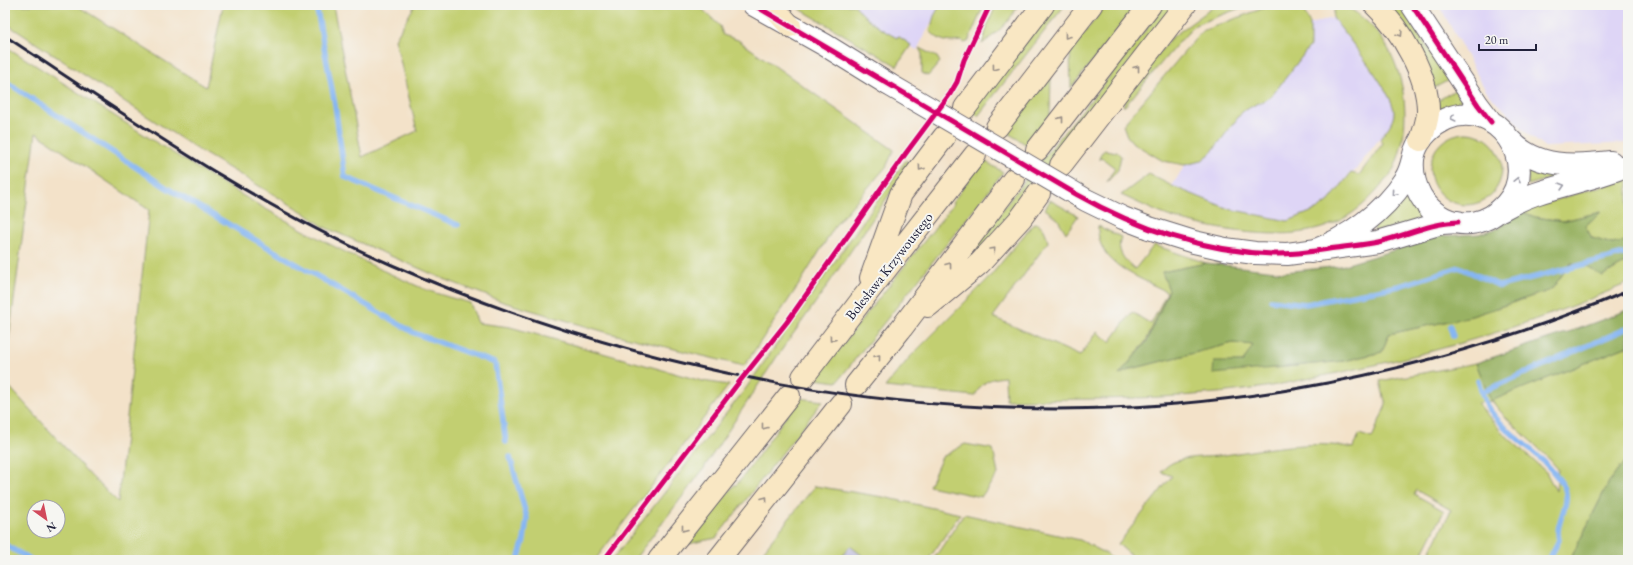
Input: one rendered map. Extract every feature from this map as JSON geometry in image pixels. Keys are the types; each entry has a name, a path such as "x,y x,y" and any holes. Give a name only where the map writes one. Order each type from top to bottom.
{"main road":[{"path":"771,5 790,26"},
{"path":"1019,36 1029,5"},
{"path":"965,108 1043,5"},
{"path":"997,127 1091,5"},
{"path":"1037,150 1150,5"},
{"path":"1375,5 1387,16 1408,46 1424,87 1428,113 1421,140"},
{"path":"1061,164 1185,7"},
{"path":"864,297 901,194 944,137"},
{"name":"Bolesława Krzywoustego","path":"803,377 975,155"},
{"path":"856,385 900,330 1014,178"},
{"path":"900,330 980,263 1039,194"},
{"path":"659,560 789,396"},
{"path":"718,560 840,404"}],"street":[{"path":"754,5 1086,200 1123,218 1149,228 1194,242 1240,251 1273,254 1311,252 1378,242 1442,223 1468,223 1479,221 1511,204 1542,192 1611,172 1628,165"},
{"path":"1412,5 1478,105 1491,122"},
{"path":"1311,252 1341,238 1377,212 1404,181 1421,140 1446,119 1469,115 1491,122 1500,128 1510,140 1528,154 1554,164 1587,165 1628,160"},
{"path":"1500,210 1514,193 1519,173 1517,155 1510,140"},
{"path":"1413,160 1414,180 1421,198 1427,206 1441,217 1458,222"}],"shaded area":[{"path":"834,5 940,5 917,50"},
{"path":"1439,5 1628,5 1628,143 1545,147 1531,137 1486,91"},
{"path":"1333,18 1389,93 1394,112 1392,122 1354,172 1350,173 1329,201 1318,209 1288,221 1229,209 1172,186 1185,165 1201,161 1211,153 1243,110 1271,97 1310,46 1310,24"},
{"path":"850,546 868,560 839,560"}],"green space":[{"path":"5,5 76,5 206,87 223,5 333,5 362,157 417,131 395,39 415,5 698,5 720,26 723,35 738,40 894,150 886,167 837,223 800,283 744,366 609,333 503,302 439,277 324,227 303,212 200,151 5,23"},
{"path":"793,5 855,5 874,24 897,38 898,36 911,45 897,66"},
{"path":"940,5 984,5 968,42 944,41 930,31 934,16"},
{"path":"996,5 1018,5 1003,27 982,44 987,27"},
{"path":"1055,5 1065,5 978,116 971,112"},
{"path":"1106,5 1137,5 1071,88 1070,52"},
{"path":"1165,5 1175,5 1020,200 996,233 969,258 1014,194 1102,86"},
{"path":"1216,5 1248,5 1195,25 1125,106 1123,106 1127,94 1171,38"},
{"path":"1272,5 1301,5 1310,24 1310,46 1271,97 1243,111 1211,153 1201,161 1185,165 1163,161 1133,143 1127,136 1123,125 1202,31"},
{"path":"1338,5 1342,5 1357,13 1380,36 1390,53 1398,72 1403,92 1405,113 1404,134 1399,153 1391,174 1367,201 1351,214 1333,224 1314,230 1279,234 1241,232 1184,221 1162,214 1121,195 1149,174 1172,186 1229,209 1288,221 1318,209 1329,201 1351,173 1359,175 1383,143 1380,139 1391,123 1394,112 1392,103 1378,79 1333,18 1334,11"},
{"path":"1386,5 1399,5 1449,80 1434,88"},
{"path":"5,46 155,142 257,204 309,233 361,260 422,288 470,303 478,323 510,327 702,381 729,385 595,560 5,560 5,382 90,475 118,502 149,210 36,133 5,368"},
{"path":"919,48 937,57 940,62 928,76 922,73 922,54"},
{"path":"1051,76 1050,115 1027,145 1006,132"},
{"path":"1455,90 1464,102 1463,106 1439,111 1437,101"},
{"path":"1459,133 1473,133 1480,135 1492,143 1500,155 1502,169 1500,183 1492,195 1480,203 1473,205 1459,205 1452,203 1440,195 1432,183 1430,176 1430,162 1432,155 1440,143 1452,135"},
{"path":"1105,150 1117,152 1121,156 1118,170 1107,182 1115,168 1102,158 1100,160 1101,153"},
{"path":"906,160 910,164 776,358 705,467 634,560 612,560 746,388"},
{"path":"983,160 1003,172 837,382 815,379 941,220"},
{"path":"1528,167 1569,173 1528,185"},
{"path":"1628,178 1628,241 1612,244 1592,238 1585,226 1600,212 1563,221 1535,217 1520,211"},
{"path":"1408,194 1424,219 1375,232 1374,227"},
{"path":"1050,200 1078,216 1066,233 1057,218 1045,209"},
{"path":"1520,211 1535,217 1563,221 1601,212 1585,226 1592,238 1612,244 1628,241 1628,261 1602,276 1583,264 1571,263 1551,290 1472,316 1389,334 1382,352 1344,361 1213,374 1214,362 1243,362 1253,345 1233,343 1131,369 1119,375 1147,341 1169,290 1162,272 1206,263 1284,272 1341,266 1442,236 1479,234 1499,228"},
{"path":"1034,223 1042,227 1048,242 993,317 1080,356 1097,332 1110,342 1132,312 1151,324 1167,292 1133,275 1112,260 1104,251 1099,239 1098,226 1121,237 1120,251 1124,259 1135,269 1154,245 1206,263 1162,272 1169,290 1146,341 1120,374 1131,369 1233,343 1254,345 1243,362 1215,363 1276,368 1344,361 1382,352 1389,334 1472,316 1551,290 1571,263 1583,264 1602,276 1628,261 1628,283 1554,313 1439,349 1361,368 1252,389 1222,393 1160,397 1006,400 1005,377 995,378 983,384 975,396 885,387 910,357 987,280"},
{"path":"1628,310 1628,346 1491,401 1476,363 1583,327"},
{"path":"1628,346 1628,457 1609,482 1570,560 1426,560 1451,510 1416,490 1414,494 1444,511 1419,560 1136,560 1118,544 1172,476 1161,472 1173,463 1180,460 1286,446 1321,445 1354,448 1359,434 1372,438 1386,405 1380,381 1476,363 1492,400","holes":["1492,401 1499,410 1542,451 1558,469 1556,491 1546,472 1502,432 1477,403"]},
{"path":"799,398 823,401 716,538 688,544 734,485 736,485 743,477"},
{"path":"965,444 993,449 998,474 981,497 929,486 942,457"},
{"path":"1628,457 1628,560 1570,560 1609,482"},
{"path":"815,486 883,497 960,514 928,560 868,560 850,546 839,560 756,560"},
{"path":"964,514 1080,540 1105,553 1114,560 933,560"}],"waterway":[{"path":"316,5 335,105 345,177 458,225"},
{"path":"5,81 167,188 414,333 495,363 506,442"},
{"path":"1271,300 1306,304 1399,286 1459,267 1500,286 1628,253"},
{"path":"1450,326 1453,336"},
{"path":"1482,392 1628,328"},
{"path":"1478,380 1482,395 1489,409 1505,427 1550,468 1562,483 1564,488 1566,501 1559,527 1559,540 1549,560"},
{"path":"510,457 527,518 524,540 518,560"},
{"path":"5,544 11,549 32,560"}],"railway":[{"path":"5,36 146,129 242,188 341,241 392,265 485,303 580,335 677,362 776,383 875,398 975,407 1076,409 1176,404 1234,398 1349,378 1463,350 1574,313 1628,291"}],"cycle path":[{"path":"754,5 1076,194 1122,217 1171,236 1195,243 1246,252 1288,254 1373,243 1437,225 1458,222"},
{"path":"604,560 736,386 787,322 906,153 950,94 957,82 964,60 990,5"},
{"path":"1412,5 1478,105 1491,122"}]}
